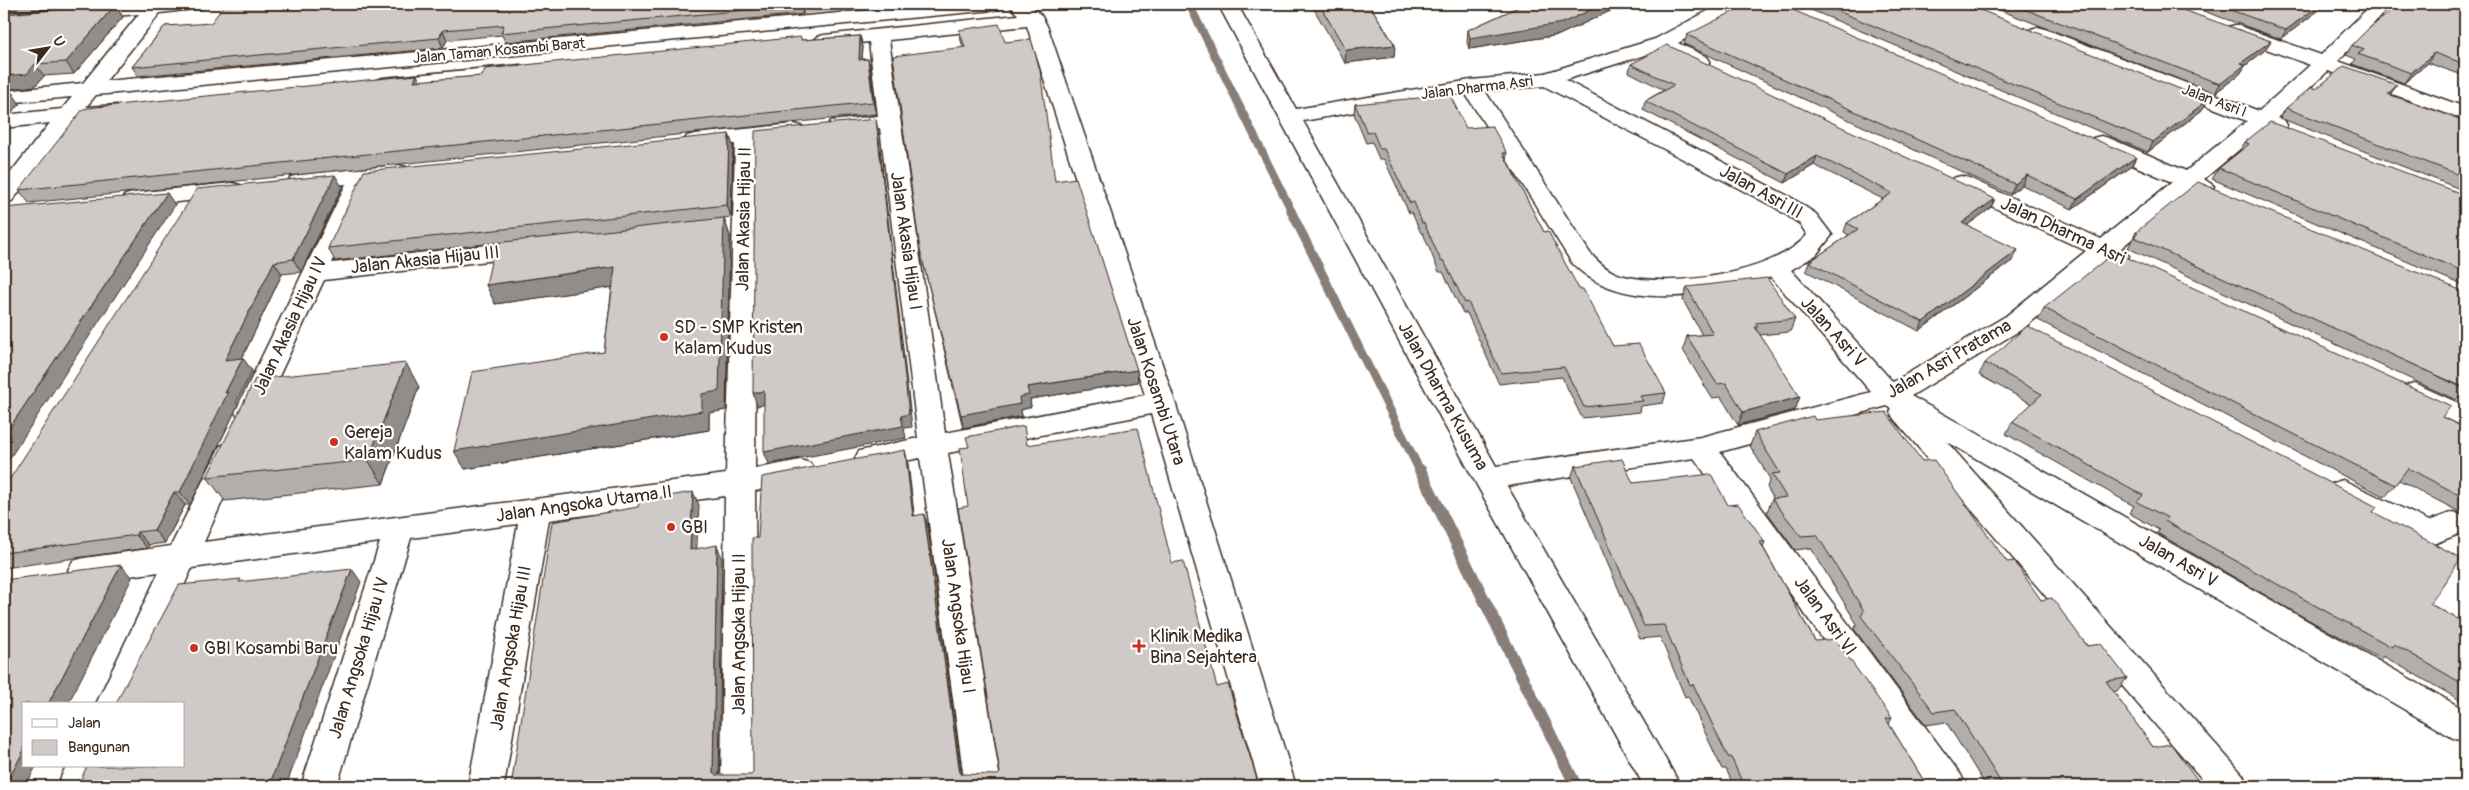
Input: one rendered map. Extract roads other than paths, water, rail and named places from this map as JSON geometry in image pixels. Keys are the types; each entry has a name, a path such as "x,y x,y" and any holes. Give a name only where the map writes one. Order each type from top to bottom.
{"street":[{"path":"4,19 195,4"},
{"name":"Jalan Taman Kosambi Barat","path":"4,97 994,4"},
{"name":"Jalan Dharma Kusuma","path":"1228,4 1488,478 1663,786"},
{"name":"Jalan Dharma Asri","path":"1289,117 1471,86 1547,79 1662,43 1735,4"},
{"name":"Jalan Asri Pratama","path":"1488,478 1701,447 1890,396 2015,322 2262,120 2325,63 2383,4"},
{"path":"7,208 70,114 156,6"},
{"path":"809,42 878,35 1026,12"},
{"name":"Jalan Kosambi Utara","path":"1026,12 1161,402 1278,786"},
{"path":"2216,24 2465,114"},
{"name":"Jalan Asri I","path":"2017,25 2290,131"},
{"name":"Jalan Akasia Hijau I","path":"878,35 933,446"},
{"path":"1662,43 1725,72"},
{"name":"Jalan Taman Kosambi Barat","path":"365,86 542,68"},
{"name":"Jalan Asri III","path":"1471,86 1581,258 1606,279 1623,285 1646,287 1697,285 1730,280 1776,268 1816,246 1820,235 1808,219 1784,203 1547,79"},
{"path":"4,121 138,108"},
{"path":"677,143 890,121"},
{"path":"2078,133 2224,195"},
{"name":"Jalan Akasia Hijau II","path":"740,483 734,226 746,136"},
{"path":"110,202 420,170"},
{"name":"Jalan Dharma Asri","path":"1941,174 2140,266"},
{"name":"Jalan Akasia Hijau IV","path":"114,702 180,557 361,176"},
{"path":"181,218 197,193"},
{"name":"Jalan Akasia Hijau III","path":"315,273 559,245"},
{"name":"Jalan Asri V","path":"1776,268 2230,786"},
{"path":"2015,322 2041,336"},
{"path":"2393,383 2465,417"},
{"name":"Jalan Asri V","path":"1890,396 2465,727"},
{"name":"Jalan Angsoka Utama II","path":"53,575 740,483 1161,402"},
{"name":"Jalan Angsoka Hijau I","path":"933,446 983,786"},
{"name":"Jalan Asri VI","path":"1701,447 1948,786"},
{"path":"2320,479 2425,533 2432,534 2453,524"},
{"name":"Jalan Angsoka Hijau II","path":"739,786 740,483"},
{"name":"Jalan Angsoka Hijau III","path":"486,786 536,510"},
{"name":"Jalan Angsoka Hijau IV","path":"319,786 399,529"},
{"path":"75,786 83,768"}],"waterway":[{"path":"1189,4 1292,212"},
{"path":"1291,211 1420,471"},
{"path":"1420,470 1576,786"}],"place":[{"name":"SD - SMP Kristen Kalam Kudus","path":"664,337"},
{"name":"Gereja Kalam Kudus","path":"334,442"},
{"name":"GBI","path":"671,527"},
{"name":"Klinik Medika Bina Sejahtera","path":"1139,646"},
{"name":"GBI Kosambi Baru","path":"194,648"}]}
